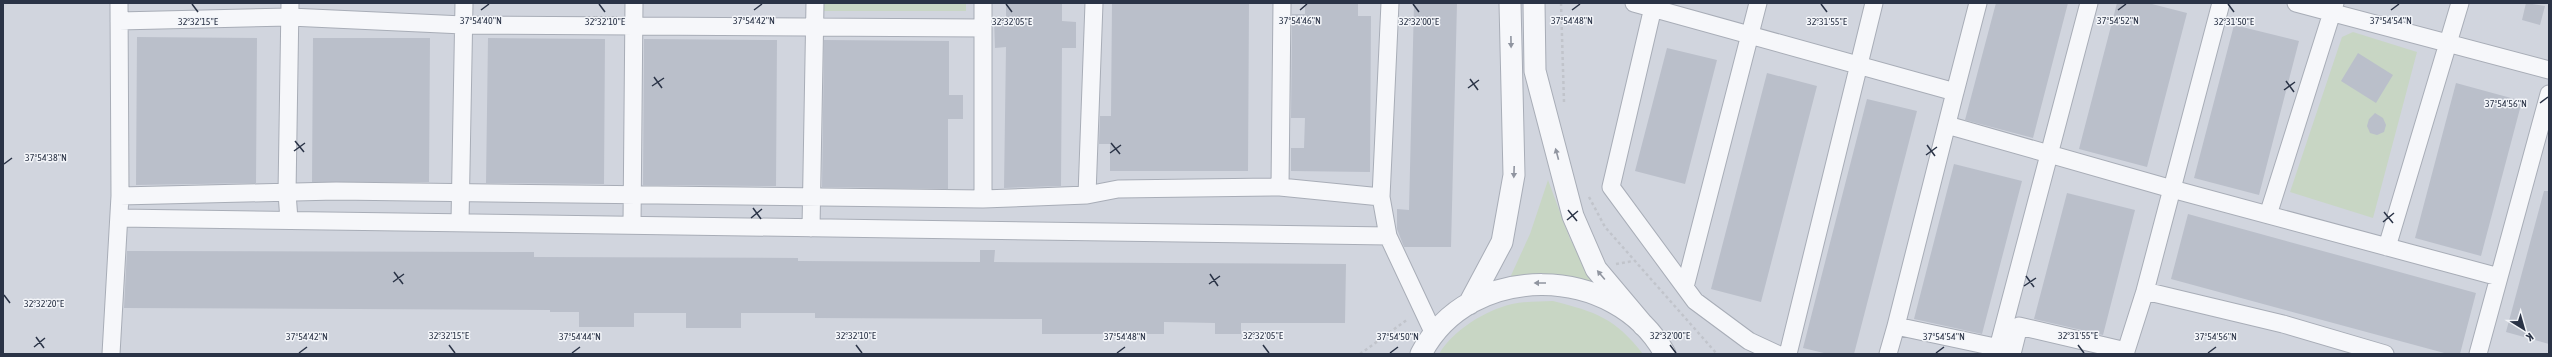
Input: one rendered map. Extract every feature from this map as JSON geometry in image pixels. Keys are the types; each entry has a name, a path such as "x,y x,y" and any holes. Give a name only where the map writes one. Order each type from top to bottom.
{"street":[{"path":"111,354 120,196 119,3"},
{"path":"460,222 464,3"},
{"path":"632,224 631,196 634,3"},
{"path":"811,228 815,3"},
{"path":"983,3 983,199"},
{"path":"1087,195 1094,3"},
{"path":"1280,187 1282,3"},
{"path":"1390,3 1381,197 1388,236 1421,309 1427,344"},
{"path":"1468,304 1502,242 1514,175 1510,3"},
{"path":"1534,3 1535,72 1573,216 1596,269 1665,352"},
{"path":"1634,3 1653,6 1955,92"},
{"path":"1685,287 1758,3"},
{"path":"1788,354 1874,3"},
{"path":"1888,354 1978,3"},
{"path":"2008,351 2049,153 2089,3"},
{"path":"2008,351 2018,326 2126,350 2145,291 2221,3"},
{"path":"2296,3 2333,8 2449,43 2549,70"},
{"path":"2387,247 2460,3"},
{"path":"1653,6 1611,187 1695,301 1749,341 1777,354"},
{"path":"2268,215 2333,8"},
{"path":"119,21 290,10 463,25 982,28"},
{"path":"289,220 287,193 290,10"},
{"path":"2478,354 2549,94"},
{"path":"1946,125 2172,189 2499,277"},
{"path":"120,196 287,193 460,193 983,199 1087,195 1118,189 1280,187 1381,197"},
{"path":"119,218 632,224 1388,236"},
{"path":"1408,354 1427,344 1449,318 1468,304 1490,293 1513,286 1536,283 1560,284 1584,289 1606,298 1626,310 1644,326"},
{"path":"2145,291 2283,324 2385,354"},
{"path":"1896,326 2008,351"}],"path":[{"path":"1360,354 1421,309"}],"shaded area":[{"path":"3,3 2549,3 2549,354 3,354"}],"green space":[{"path":"823,3 966,3 966,11 823,11"},
{"path":"2353,32 2417,52 2373,218 2290,192 2342,37"},
{"path":"1548,180 1570,239 1602,290 1508,282 1530,234"},
{"path":"1553,301 1593,313 1604,318 1623,332 1643,354 1439,354 1445,345 1461,329 1481,316 1512,304"}],"building":[{"path":"1006,3 1062,3 1062,21 1076,22 1076,48 1062,48 1061,186 1004,188 1006,47 995,48 994,18 1006,18"},
{"path":"1112,3 1249,3 1248,171 1110,171 1110,144 1099,144 1100,116 1111,116"},
{"path":"1305,3 1358,3 1358,16 1371,16 1370,172 1291,171 1291,148 1304,148 1305,118 1291,118 1292,14 1305,14"},
{"path":"1414,3 1457,3 1451,247 1404,247 1397,229 1397,209 1409,210"},
{"path":"1996,3 2068,3 2033,138 1965,120"},
{"path":"2117,3 2148,3 2187,13 2147,167 2079,149"},
{"path":"2526,3 2545,6 2540,25 2522,20"},
{"path":"2234,25 2299,41 2259,195 2194,178"},
{"path":"137,37 257,38 256,183 136,185"},
{"path":"313,38 430,38 429,182 312,182"},
{"path":"488,38 605,39 604,184 486,183"},
{"path":"644,39 777,40 776,186 643,185"},
{"path":"824,40 949,41 949,95 963,95 963,119 948,119 948,189 822,187"},
{"path":"1667,48 1717,60 1685,184 1635,171"},
{"path":"2358,53 2393,75 2376,103 2341,81"},
{"path":"1767,73 1817,86 1761,302 1711,289"},
{"path":"2456,83 2522,101 2481,256 2415,238"},
{"path":"1867,99 1917,111 1854,354 1828,354 1803,348"},
{"path":"2375,113 2383,118 2386,125 2384,132 2377,135 2370,133 2367,126 2369,119"},
{"path":"1954,164 2022,181 1982,334 1914,319"},
{"path":"2544,191 2549,191 2549,344 2506,332"},
{"path":"2067,193 2135,210 2103,335 2034,319"},
{"path":"2188,214 2476,293 2460,354 2448,354 2171,279"},
{"path":"980,250 995,250 994,262 1346,264 1345,323 1241,323 1241,334 1215,334 1215,323 1164,322 1164,334 1042,334 1042,319 815,318 815,313 741,313 741,328 686,328 686,313 634,313 634,327 579,327 579,312 550,312 550,310 124,308 127,251 534,252 534,257 798,258 798,261 980,262"}]}
